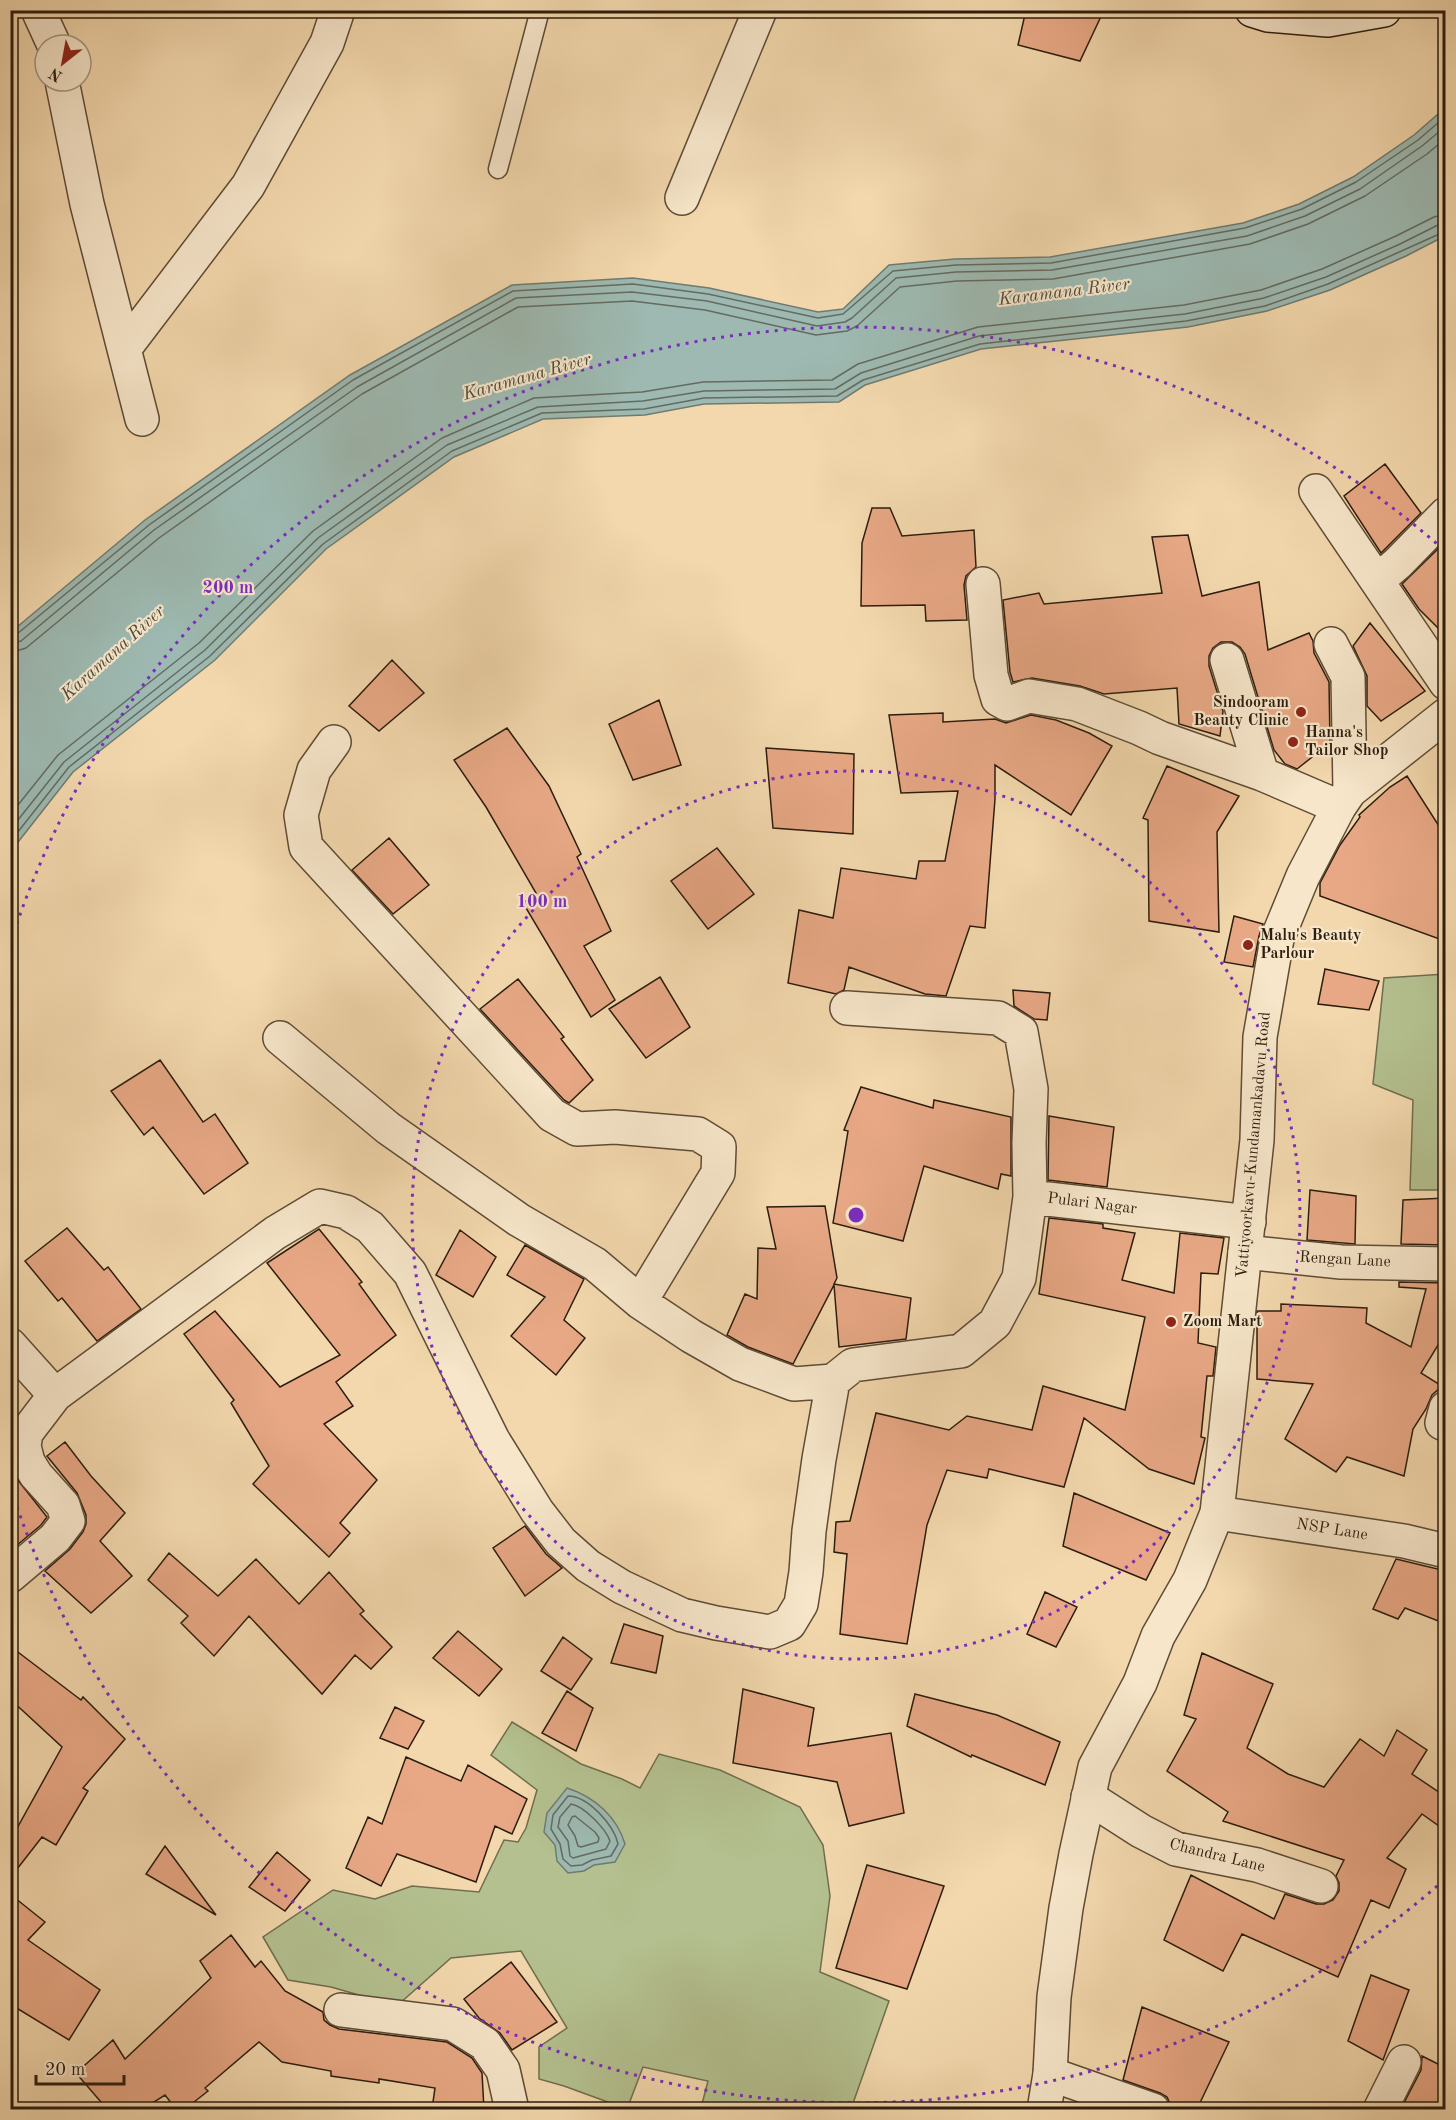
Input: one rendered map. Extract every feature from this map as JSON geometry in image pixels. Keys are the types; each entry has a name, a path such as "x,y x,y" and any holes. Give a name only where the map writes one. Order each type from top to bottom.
{"street":[{"path":"38,10 49,33"},
{"path":"124,349 248,186 327,43 338,10"},
{"path":"682,198 760,10"},
{"path":"1251,10 1268,15 1328,20 1384,10"},
{"path":"64,93 87,204 142,419"},
{"path":"1316,491 1446,683"},
{"path":"1377,581 1446,514"},
{"path":"983,584 991,675 998,699 1007,704 1029,696 1077,704 1160,738 1262,774 1345,799 1347,677 1332,644"},
{"path":"1227,660 1262,774"},
{"name":"Vattiyoorkavu-Kundamankadavu Road","path":"1044,2109 1050,2074 1056,1986 1068,1897 1095,1767 1140,1683 1158,1636 1190,1580 1217,1513 1257,1140 1260,1037 1277,939 1303,876 1345,799 1446,715"},
{"path":"334,742 314,770 301,815 306,847 552,1115 577,1129 615,1127 698,1134 718,1147 718,1173 640,1302"},
{"path":"847,1008 998,1018 1021,1032 1031,1089 1030,1197"},
{"path":"10,1576 55,1538 68,1521 63,1505 36,1475 28,1462 24,1446 26,1432 55,1395 275,1233 320,1206 346,1212 370,1227 410,1273 494,1440 537,1511 561,1542 588,1566 622,1587 682,1615 716,1623 770,1632 789,1624 801,1604 819,1458 833,1381 794,1384 740,1364 691,1336 640,1302 595,1264 519,1220 388,1128 280,1038"},
{"name":"Pulari Nagar","path":"833,1381 853,1365 961,1351 994,1323 1019,1278 1030,1197 1247,1237"},
{"name":"Rengan Lane","path":"1247,1237 1341,1262 1446,1264"},
{"path":"10,1345 55,1395"},
{"name":"NSP Lane","path":"1217,1513 1404,1541 1446,1551"},
{"name":"Chandra Lane","path":"1088,1797 1141,1831 1176,1849 1257,1865 1321,1886"},
{"path":"341,2010 453,2024 485,2044 503,2070 512,2109"},
{"path":"1380,2109 1404,2062"},
{"path":"1050,2074 1153,2109"}],"lane":[{"path":"498,169 540,10"}],"green space":[{"path":"1445,974 1445,1190 1410,1190 1413,1100 1373,1084 1384,978"},
{"path":"512,1722 581,1764 640,1788 659,1754 720,1770 800,1807 823,1845 830,1896 820,1972 889,2001 851,2109 718,2109 702,2104 708,2081 643,2067 627,2109 539,2079 539,2047 567,2028 521,1951 451,1958 399,2004 331,1987 288,1980 263,1937 333,1890 375,1899 412,1886 479,1892 504,1840 518,1842 526,1828 537,1790 491,1755"}],"water":[{"name":"Karamana River","path":"1445,108 1445,236 1330,290 1267,311 1188,327 981,349 865,385 839,402 704,404 645,415 543,419 454,457 326,549 215,660 73,772 11,851 11,632 145,520 350,375 512,285 633,278 709,288 818,312 843,309 889,265 955,259 1050,257 1243,223 1299,204 1353,177 1414,135"},
{"path":"567,1788 587,1797 611,1817 625,1844 615,1862 594,1865 584,1871 568,1873 557,1861 555,1845 544,1832 547,1813"}],"building":[{"path":"1026,10 1104,10 1080,61 1018,45"},
{"path":"1385,464 1421,513 1381,553 1344,496"},
{"path":"872,508 890,508 902,536 974,530 976,567 966,576 964,585 967,620 926,621 925,605 861,606 862,543"},
{"path":"1188,535 1202,596 1259,582 1268,650 1309,633 1313,641 1314,653 1329,682 1330,743 1297,769 1285,764 1274,750 1245,654 1232,642 1221,642 1213,648 1209,656 1209,666 1223,711 1220,736 1179,724 1177,688 1104,694 1080,686 1032,678 1013,682 1003,600 1039,593 1044,604 1162,593 1152,537"},
{"path":"1443,544 1446,548 1446,636 1419,609 1402,584"},
{"path":"1370,623 1425,691 1381,721 1367,706 1367,676 1353,646"},
{"path":"392,660 424,693 379,731 349,706"},
{"path":"659,700 681,765 633,780 609,724"},
{"path":"943,713 943,722 995,719 1006,723 1031,715 1056,720 1089,733 1112,746 1071,815 995,765 995,799 985,928 970,926 946,996 925,994 849,967 844,990 836,994 788,983 799,910 833,918 841,868 916,879 919,861 945,861 958,791 901,793 889,715"},
{"path":"507,728 549,786 581,854 577,857 611,931 584,946 615,1000 591,1017 523,903 536,893 486,807 454,760"},
{"path":"766,748 854,754 853,834 773,828"},
{"path":"1167,766 1239,796 1217,832 1219,932 1149,921 1148,820 1143,818"},
{"path":"1407,776 1446,837 1445,941 1320,896 1320,883 1340,845 1360,817 1359,815 1390,787"},
{"path":"389,838 429,885 393,914 352,870"},
{"path":"717,848 754,894 708,929 671,881"},
{"name":"Malu's Beauty Parlour","path":"1234,916 1263,924 1253,967 1224,962"},
{"path":"1325,969 1379,981 1369,1010 1318,1004"},
{"path":"660,977 690,1027 646,1058 609,1009"},
{"path":"518,979 564,1037 561,1039 593,1080 569,1103 480,1009"},
{"path":"1013,990 1050,993 1047,1020 1034,1019 1014,1006"},
{"path":"160,1060 203,1122 215,1114 248,1163 204,1194 153,1127 144,1135 111,1091"},
{"path":"861,1087 933,1108 934,1100 1011,1117 1011,1176 1001,1174 998,1189 924,1166 903,1241 833,1223 848,1131 844,1130"},
{"path":"1049,1116 1114,1127 1107,1187 1048,1180"},
{"path":"1310,1190 1356,1196 1355,1244 1307,1240"},
{"path":"1446,1198 1446,1245 1401,1244 1403,1200"},
{"path":"825,1206 837,1278 834,1284 911,1298 906,1339 839,1347 834,1285 793,1364 748,1347 727,1335 745,1294 757,1299 758,1248 776,1249 767,1207"},
{"path":"1049,1218 1103,1224 1103,1228 1135,1233 1122,1280 1174,1293 1180,1233 1224,1238 1218,1274 1201,1273 1198,1343 1216,1347 1213,1376 1207,1376 1201,1437 1205,1438 1194,1484 1149,1469 1084,1418 1064,1487 989,1469 987,1478 947,1470 927,1525 907,1644 840,1634 847,1554 834,1552 836,1522 850,1521 876,1413 949,1430 967,1416 1032,1430 1043,1386 1125,1410 1145,1317 1039,1294"},
{"path":"67,1228 104,1270 108,1267 141,1309 97,1341 62,1298 58,1301 25,1261"},
{"path":"319,1229 362,1282 359,1284 396,1335 336,1382 353,1406 324,1424 377,1480 340,1523 350,1533 329,1557 253,1484 269,1466 231,1403 234,1400 184,1334 215,1311 280,1387 340,1355 267,1263"},
{"path":"460,1230 496,1257 473,1297 436,1275"},
{"path":"525,1245 584,1279 564,1320 585,1338 556,1375 511,1336 545,1297 507,1275"},
{"path":"1399,1282 1446,1283 1446,1332 1421,1373 1442,1386 1432,1395 1413,1429 1404,1476 1347,1457 1336,1472 1285,1439 1313,1384 1257,1379 1257,1311 1281,1311 1281,1304 1367,1308 1366,1323 1411,1347 1426,1289 1399,1287"},
{"path":"65,1442 91,1476 125,1513 100,1541 132,1576 91,1613 45,1571 70,1549 86,1524 86,1515 77,1493 47,1456"},
{"path":"17,1479 47,1517 41,1525 10,1551 10,1484"},
{"path":"1074,1493 1170,1533 1146,1580 1063,1546"},
{"path":"525,1526 546,1554 562,1568 525,1596 493,1548"},
{"path":"169,1553 218,1596 256,1559 299,1604 329,1572 364,1611 360,1614 392,1647 371,1669 355,1655 322,1694 249,1616 214,1656 181,1623 188,1616 148,1580"},
{"path":"1396,1559 1446,1571 1446,1624 1405,1608 1398,1619 1373,1609"},
{"path":"1045,1592 1077,1607 1056,1647 1027,1634"},
{"path":"624,1624 663,1636 656,1673 611,1663"},
{"path":"458,1631 502,1669 479,1696 433,1658"},
{"path":"563,1637 592,1659 571,1690 541,1671"},
{"path":"10,1646 81,1700 83,1697 125,1739 83,1788 88,1791 56,1845 42,1837 10,1878 10,1841 62,1747 10,1699"},
{"path":"1202,1653 1273,1684 1247,1748 1288,1774 1324,1787 1360,1739 1384,1756 1397,1730 1427,1750 1412,1774 1446,1797 1446,1831 1422,1814 1387,1858 1406,1869 1389,1908 1371,1900 1338,1977 1242,1934 1223,1971 1164,1940 1191,1875 1274,1919 1285,1894 1316,1904 1324,1904 1333,1900 1339,1891 1336,1876 1344,1860 1223,1821 1228,1812 1167,1771 1196,1719 1184,1715"},
{"path":"743,1689 814,1708 808,1746 891,1733 904,1813 849,1826 837,1782 733,1763"},
{"path":"567,1691 593,1708 576,1751 542,1733"},
{"path":"915,1694 997,1715 1060,1742 1045,1785 972,1755 971,1757 907,1726"},
{"path":"395,1707 424,1721 408,1749 380,1738"},
{"path":"406,1757 461,1781 468,1765 527,1799 512,1834 495,1826 476,1882 397,1854 381,1886 346,1868 368,1817 382,1824"},
{"path":"165,1846 216,1915 146,1874"},
{"path":"277,1852 310,1880 285,1911 249,1887"},
{"path":"867,1865 944,1886 907,1989 836,1968"},
{"path":"10,1894 45,1922 28,1940 100,1990 69,2040 10,2004"},
{"path":"231,1935 255,1967 261,1961 285,1991 323,2012 324,2020 330,2025 339,2029 447,2042 472,2058 482,2073 484,2109 432,2109 435,2088 379,2079 379,2083 331,2076 331,2071 282,2062 259,2042 205,2088 208,2091 185,2109 176,2109 165,2095 143,2109 107,2109 76,2073 113,2040 125,2059 211,1978 200,1961"},
{"path":"511,1962 557,2022 512,2050 500,2033 479,2018 464,1999"},
{"path":"1371,1975 1409,1990 1383,2060 1348,2041"},
{"path":"1142,2007 1229,2042 1197,2109 1181,2109 1171,2106 1167,2097 1160,2093 1123,2080"},
{"path":"1422,2056 1446,2068 1446,2109 1418,2109 1404,2103 1421,2070"}],"place":[{"name":"Sindooram Beauty Clinic","path":"1301,712"},
{"name":"Hanna's Tailor Shop","path":"1293,742"},
{"name":"Malu's Beauty Parlour","path":"1248,945"},
{"name":"Zoom Mart","path":"1171,1322"}]}
